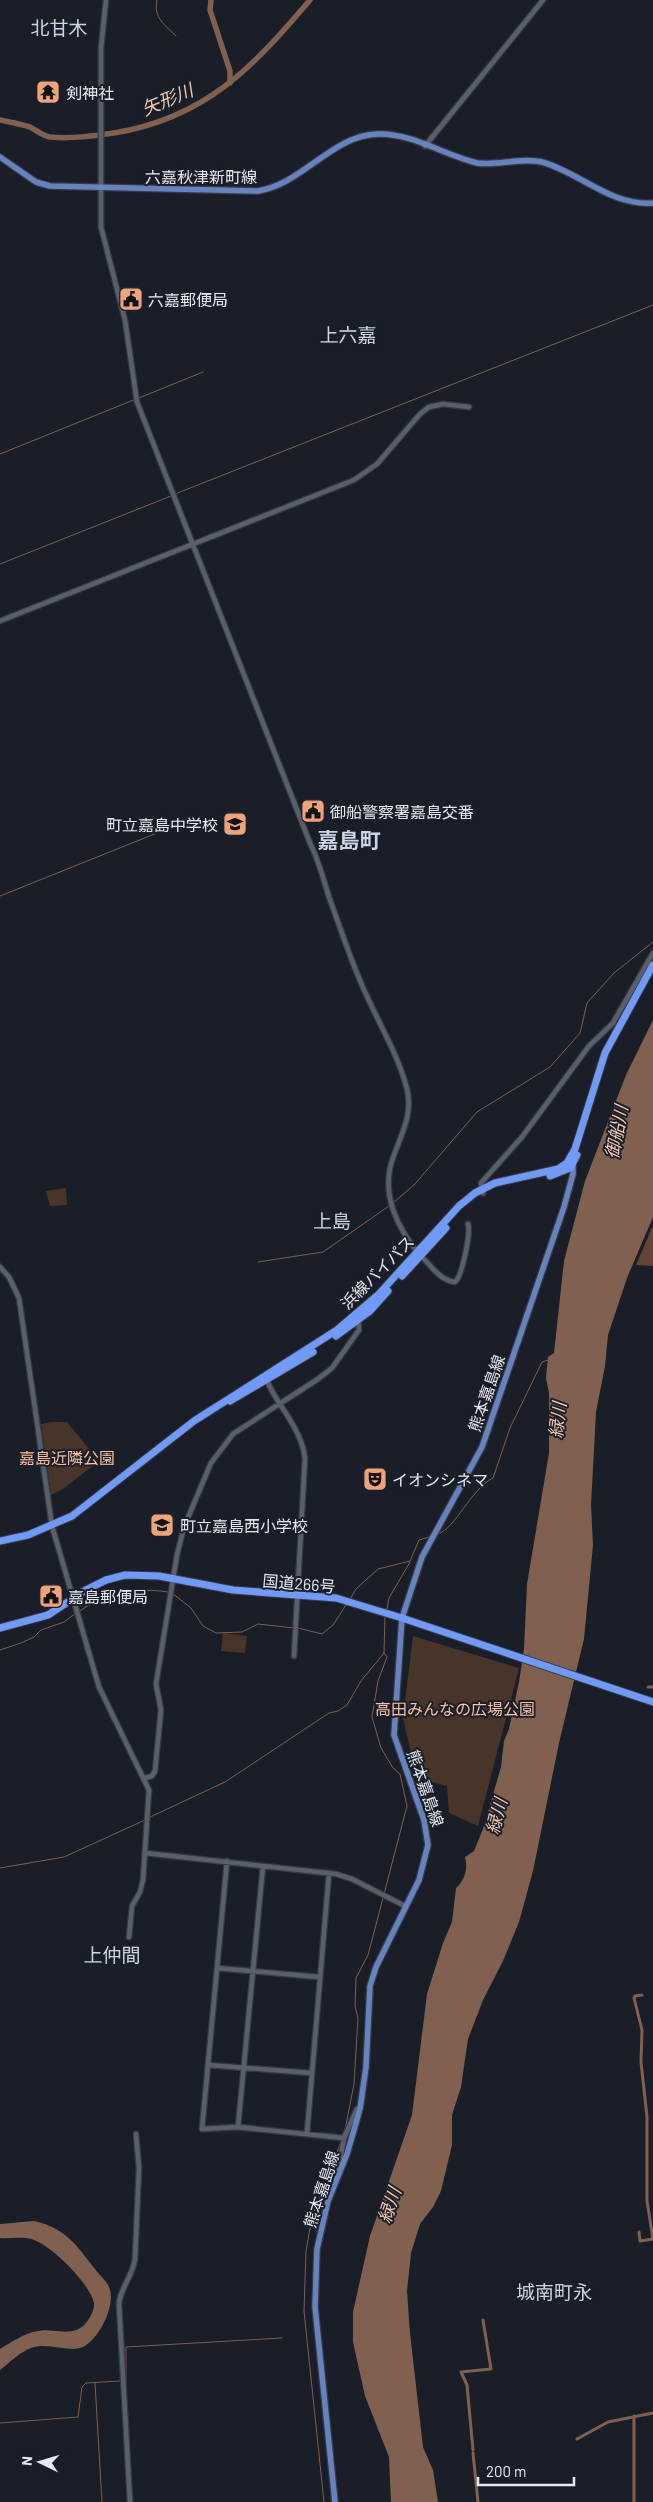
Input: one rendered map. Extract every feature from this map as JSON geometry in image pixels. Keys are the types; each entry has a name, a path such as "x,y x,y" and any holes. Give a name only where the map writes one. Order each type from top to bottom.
{"highway":[{"path":"572,1160 605,1053 653,965"},
{"path":"572,1160 610,1051 653,974"},
{"name":"浜線バイパス","path":"0,1546 24,1541 90,1509 207,1416 358,1318 419,1254 459,1206 495,1183 558,1169 572,1160"},
{"name":"浜線バイパス","path":"0,1542 53,1528"},
{"name":"国道266号","path":"0,1628 48,1615 106,1580 125,1575 173,1579 233,1590 336,1598 409,1620 653,1702"}],"main road":[{"name":"六嘉秋津新町線","path":"0,157 36,182 50,186 262,190 281,185 352,140 365,136 394,136 477,163 487,164 530,160 543,163 615,198 632,203 653,203"},
{"name":"熊本嘉島線","path":"335,2502 315,2308 315,2267 321,2227 360,2109 366,2067 370,1986 376,1967 423,1869 428,1838 422,1811 394,1735 402,1618 422,1557 482,1448 564,1207 572,1160"}],"street":[{"path":"106,0 101,48 99,151 102,237 125,320 137,402 310,844 320,862 328,893 360,980 406,1083 409,1096 408,1118 391,1161 389,1186 390,1202 399,1226 419,1254 444,1278 455,1282 460,1275 469,1235 468,1224"},
{"path":"425,146 543,0"},
{"path":"0,621 365,474 377,464 420,414 429,407 443,404 469,407"},
{"path":"482,1191 481,1183 522,1137 587,1048 618,1015 653,953"},
{"path":"0,1267 10,1277 19,1298 53,1528 101,1691 145,1778 149,1790 150,1801 140,1892 132,1906 129,1937"},
{"path":"145,1778 152,1776 155,1771 161,1710 156,1684 173,1579 184,1527 211,1463 233,1434 332,1368 359,1330 358,1318"},
{"path":"266,1378 279,1405 300,1436 305,1458 298,1554 298,1596 294,1656"},
{"path":"145,1852 329,1873 352,1879 405,1906"},
{"path":"227,1861 202,2129 238,2127 344,2138"},
{"path":"238,2127 262,1866"},
{"path":"306,2133 329,1873"},
{"path":"217,1968 319,1977"},
{"path":"208,2065 311,2074"},
{"path":"338,2176 344,2138 357,2110 360,2109"},
{"path":"130,2502 119,2304 120,2295 136,2259 139,2168 136,2134"}],"green space":[{"path":"66,1188 67,1205 50,1206 46,1191"},
{"name":"嘉島近隣公園","path":"67,1422 99,1461 63,1489 51,1495 41,1424"},
{"path":"223,1633 247,1636 245,1653 221,1651"},
{"name":"高田みんなの広場公園","path":"413,1636 519,1668 478,1826 449,1813 447,1786 428,1781 411,1753 403,1718"}],"shaded area":[{"path":"653,1225 653,1266 636,1265"}],"water":[{"path":"653,1020 653,1217 627,1278 608,1335 605,1366 596,1412 591,1505 593,1545 584,1639 559,1743 533,1871 519,1922 503,1961 483,2000 468,2039 461,2087 452,2115 452,2145 441,2191 433,2207 420,2224 411,2253 407,2291 410,2333 423,2447 433,2470 438,2502 391,2502 389,2457 365,2396 353,2342 353,2312 370,2236 412,2115 427,1994 443,1943 452,1922 456,1888 464,1878 466,1870 465,1857 474,1851 483,1829 501,1767 504,1741 509,1729 519,1682 524,1649 527,1584 549,1453 549,1393 546,1378 548,1357 554,1353 564,1261 585,1181 626,1075"},
{"path":"34,2221 54,2228 76,2245 108,2285 111,2294 108,2312 99,2331 87,2345 75,2349 37,2346 19,2355 0,2370 0,2349 18,2338 33,2332 44,2330 67,2332 78,2329 87,2322 93,2309 94,2303 86,2286 70,2267 51,2250 30,2239 0,2238 0,2224"}],"waterway":[{"path":"157,0 158,16 164,25 176,36"},
{"path":"211,0 210,10 230,71 230,83"},
{"name":"矢形川","path":"0,120 30,127 50,137 66,138 114,133 146,126 175,115 201,102 247,68 310,0"},
{"path":"175,494 653,305"},
{"path":"139,398 203,372"},
{"path":"0,454 136,399"},
{"path":"0,564 171,496"},
{"path":"0,896 177,825"},
{"path":"393,1203 414,1185 477,1112 550,1067 580,1033 587,1003 614,973 653,942"},
{"path":"258,1262 323,1252 389,1206"},
{"path":"438,1534 451,1524 477,1491 493,1478 510,1428 542,1362 548,1360"},
{"path":"350,1599 356,1589 378,1569 410,1561 419,1540 429,1537"},
{"path":"387,1609 389,1598 410,1562"},
{"path":"80,1611 100,1600 122,1593 145,1590 168,1592"},
{"path":"172,1593 191,1608 203,1626 216,1633 242,1632 258,1624 294,1628"},
{"path":"298,1628 322,1634 333,1625 346,1605"},
{"path":"0,1650 34,1637 41,1630 64,1622 76,1613"},
{"path":"148,1818 225,1782 329,1713 338,1711 347,1705 361,1681 384,1653 385,1616"},
{"path":"384,1653 387,1657 378,1681 372,1717 381,1748 393,1768 400,1774 407,1806 384,1894"},
{"path":"648,1687 653,1687"},
{"path":"0,1868 64,1857 145,1820"},
{"path":"345,2130 354,2084 358,2018 355,2006 356,1978 368,1955 383,1898"},
{"path":"642,1995 635,1996 634,1998 642,2030 641,2062 647,2117 647,2201 653,2239"},
{"path":"324,2502 304,2311 306,2251 312,2217 342,2139"},
{"path":"639,2232 640,2241 653,2239"},
{"path":"473,2450 467,2385 461,2372 491,2369 483,2320"},
{"path":"124,2381 126,2380 126,2347 282,2338"},
{"path":"0,2423 78,2417 82,2387 86,2383 120,2381"},
{"path":"95,2383 102,2502"},
{"path":"577,2439 608,2422 653,2413"},
{"path":"634,2416 634,2502"},
{"path":"473,2453 478,2502"}],"place":[{"name":"剣神社","path":"48,92"},
{"name":"六嘉郵便局","path":"131,299"},
{"name":"御船警察署嘉島交番","path":"313,811"},
{"name":"町立嘉島中学校","path":"235,824"},
{"name":"イオンシネマ","path":"375,1479"},
{"name":"町立嘉島西小学校","path":"162,1525"},
{"name":"嘉島郵便局","path":"51,1596"}],"district":[{"name":"北甘木","path":"59,27"},
{"name":"上六嘉","path":"348,334"},
{"name":"嘉島町","path":"349,839"},
{"name":"上島","path":"332,1220"},
{"name":"上仲間","path":"112,1954"},
{"name":"城南町永","path":"554,2291"}],"water label":[{"name":"御船川","path":"616,1132"},
{"name":"緑川","path":"557,1420"},
{"name":"緑川","path":"496,1816"},
{"name":"緑川","path":"389,2205"}]}
